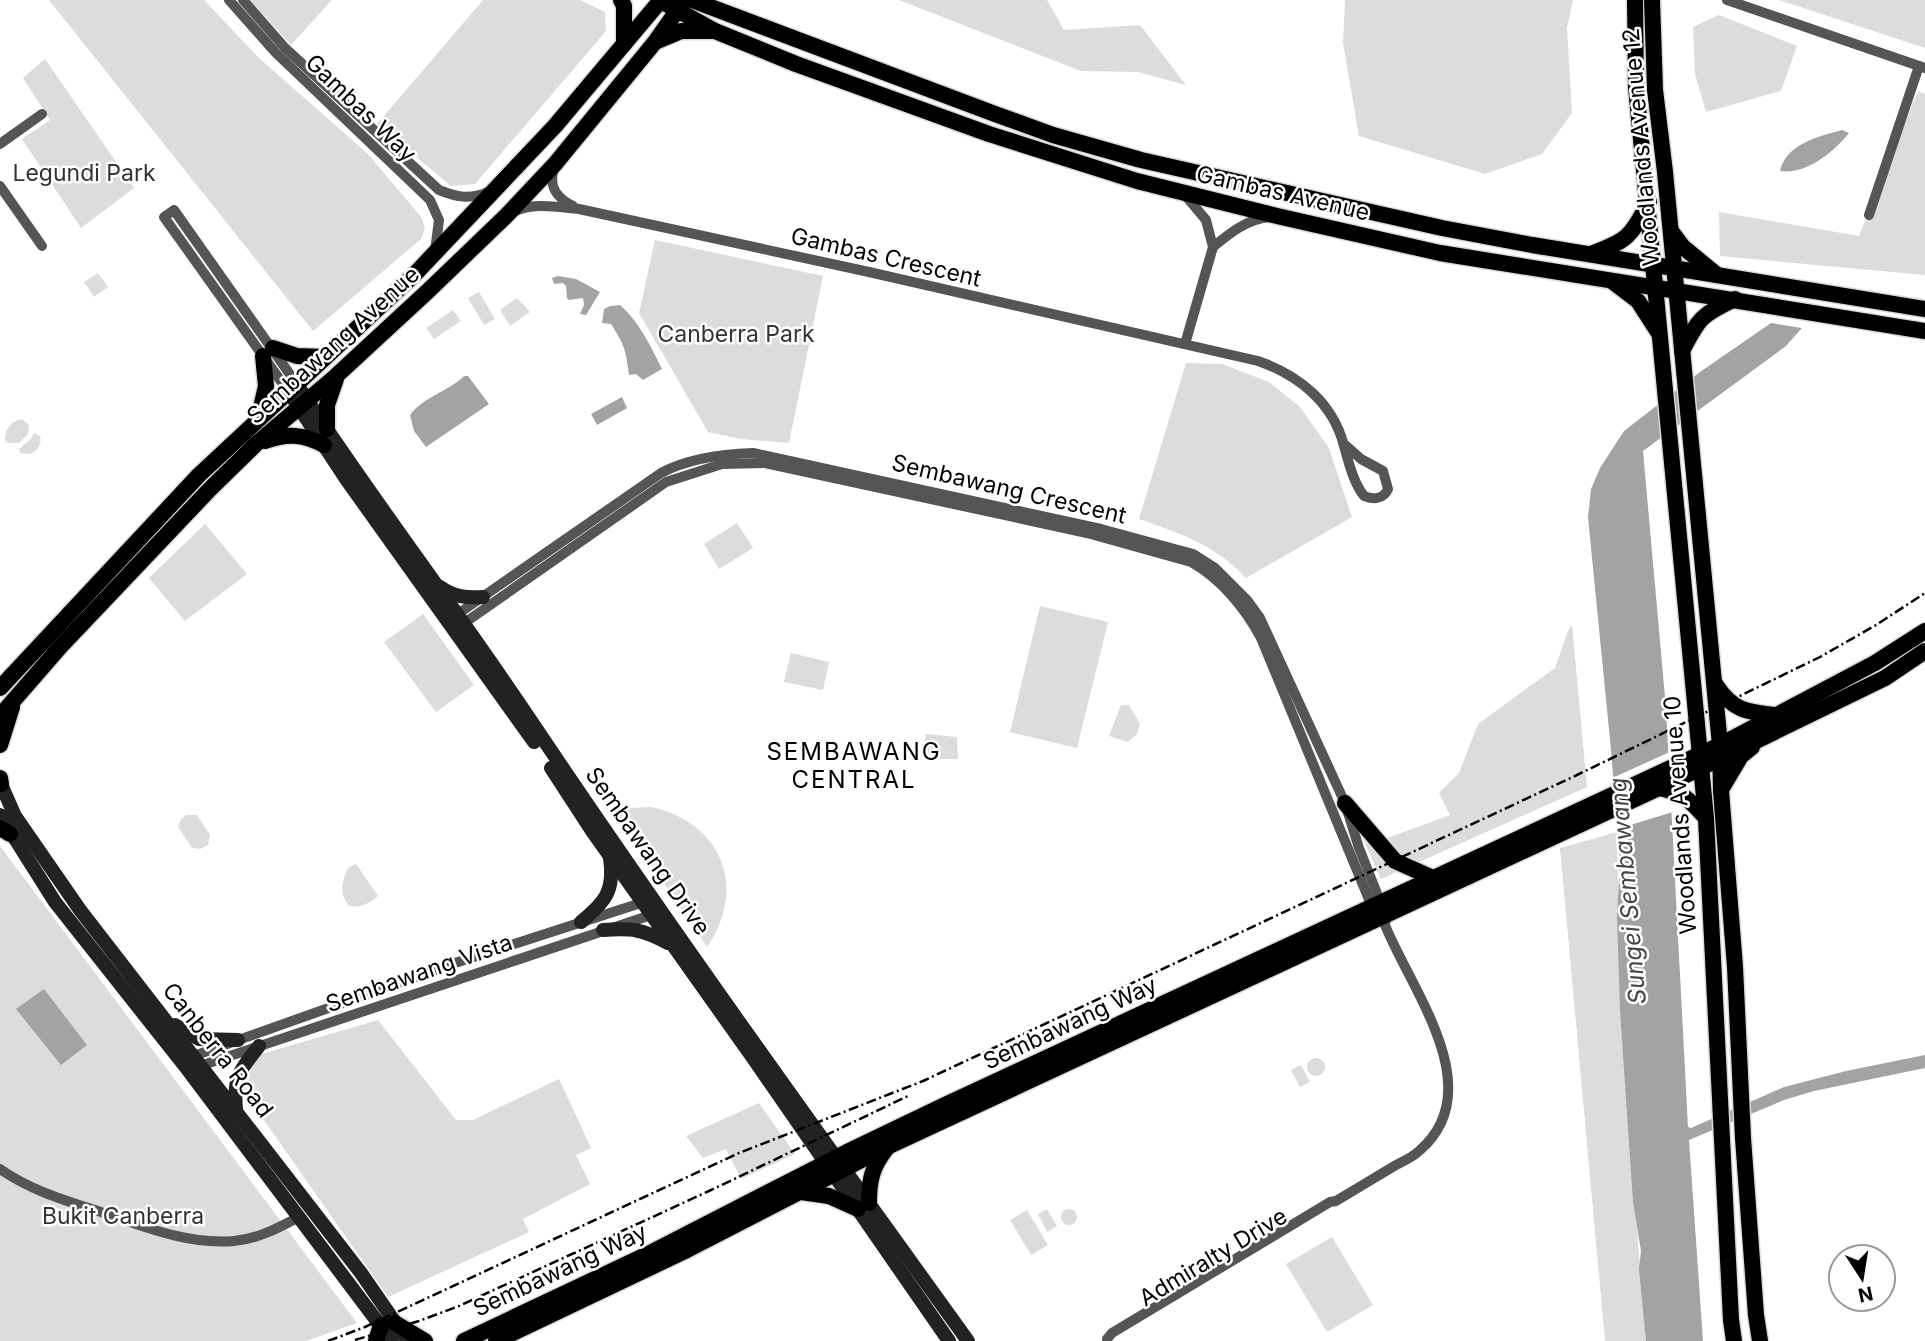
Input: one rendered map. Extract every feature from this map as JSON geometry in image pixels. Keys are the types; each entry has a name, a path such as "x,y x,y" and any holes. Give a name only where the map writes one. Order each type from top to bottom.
{"main road":[{"path":"621,0 624,6 624,44"},
{"name":"Sembawang Avenue","path":"3,682 146,529 258,418 434,254 496,190 563,117 660,0"},
{"name":"Gambas Avenue","path":"660,0 682,5 715,31 818,72 989,134 1182,192 1440,253 1925,331"},
{"name":"Gambas Avenue","path":"692,0 1053,135 1115,153 1442,228 1925,309"},
{"name":"Woodlands Avenue 12","path":"1635,0 1636,87 1656,286"},
{"name":"Woodlands Avenue 12","path":"1653,0 1655,90 1676,289"},
{"name":"Sembawang Avenue","path":"0,716 60,647 256,444 336,376 507,215 555,164 682,5"},
{"path":"654,42 681,31 715,31"},
{"path":"1047,152 1061,147 1059,140 1053,135"},
{"path":"1107,171 1101,166 1101,158 1115,153"},
{"path":"1588,254 1621,243 1632,233 1649,202"},
{"path":"1671,231 1683,247 1718,276"},
{"path":"1607,278 1638,301 1661,337"},
{"name":"Woodlands Avenue 10","path":"1656,286 1706,818 1720,1135 1734,1341"},
{"name":"Woodlands Avenue 10","path":"1676,289 1721,751 1721,791 1735,967 1744,1152 1760,1341"},
{"path":"1682,351 1695,326 1707,312 1735,299"},
{"path":"258,418 266,386 268,352 326,357"},
{"path":"256,444 295,434 326,437 327,405 336,376"},
{"name":"Sembawang Drive","path":"292,387 433,582 456,622 610,856 652,907 672,945 835,1166"},
{"name":"Sembawang Drive","path":"326,437 346,479 456,622 652,907 863,1206 949,1341"},
{"path":"433,582 449,594 483,597"},
{"path":"1721,751 1774,715 1875,663 1925,631"},
{"path":"1721,751 1761,738 1885,678 1925,651"},
{"path":"1714,683 1724,698 1744,711 1774,715"},
{"path":"0,745 14,701"},
{"path":"1721,791 1741,756 1761,738"},
{"name":"Sembawang Way","path":"496,1341 687,1250 799,1192 835,1166 887,1147 969,1111 1380,914 1475,872 1592,812 1721,751"},
{"name":"Sembawang Way","path":"464,1341 835,1166 945,1105 1233,972 1380,914 1433,878 1592,812 1659,788 1674,774"},
{"name":"Canberra Road","path":"0,782 15,816 68,894 299,1217 392,1341"},
{"path":"1659,788 1689,798 1706,818"},
{"path":"1345,803 1395,861 1433,878"},
{"name":"Canberra Road","path":"0,815 5,831 55,902 158,1017"},
{"path":"581,922 604,900 611,887 610,856"},
{"path":"603,930 628,928 645,931 672,945"},
{"path":"158,1017 199,1039 238,1041"},
{"path":"236,1110 234,1087 237,1077 258,1046"},
{"name":"Canberra Road","path":"191,1063 236,1110 384,1330 408,1341"},
{"path":"945,1105 946,1109 953,1113 969,1111"},
{"path":"799,1192 829,1196 863,1206 870,1175 887,1147"},
{"name":"Sembawang Drive","path":"863,1206 968,1341"},
{"path":"384,1330 425,1341"}],"street":[{"name":"Gambas Way","path":"229,0 276,53 430,201 439,220 434,254"},
{"name":"Gambas Way","path":"243,0 285,48 439,190 463,198 496,190"},
{"path":"1727,0 1922,67 1869,215"},
{"path":"0,144 42,114"},
{"name":"Gambas Crescent","path":"555,164 551,181 554,191 564,201 579,209"},
{"path":"0,186 42,246"},
{"path":"1182,192 1206,220 1213,247 1185,344"},
{"name":"Gambas Crescent","path":"507,215 527,206 579,209 1258,361 1288,373 1306,384 1322,402 1344,444 1346,458 1364,496 1375,499 1384,495 1388,489 1383,471 1361,459 1344,444"},
{"path":"268,352 164,217 174,210 292,387"},
{"path":"1213,247 1238,227 1260,218 1277,216"},
{"name":"Sembawang Crescent","path":"456,622 483,597 661,473 685,462 725,454 753,453 1101,528 1194,554 1214,568 1247,600 1259,616 1345,803 1380,914"},
{"name":"Sembawang Crescent","path":"456,622 666,482 722,464 765,463 1087,533 1191,562 1237,601 1261,638 1380,914"},
{"name":"Sembawang Vista","path":"191,1063 238,1041 581,922 652,907"},
{"name":"Sembawang Vista","path":"191,1063 258,1046 603,930 652,907"},
{"name":"Admiralty Drive","path":"1106,1340 1115,1338 1419,1152 1437,1128 1450,1094 1449,1072 1440,1044 1380,914"},
{"path":"0,1169 45,1194 153,1230 191,1239 234,1241 257,1236 299,1217"}],"green space":[{"path":"49,0 204,0 259,58 368,154 422,218 425,229 421,239 313,331"},
{"path":"250,0 332,0 291,45"},
{"path":"483,0 580,0 605,12 606,31 475,184 451,186 377,124"},
{"path":"899,0 1047,0 1064,30 1140,25 1186,85 1138,72 1081,71"},
{"path":"1345,0 1573,0 1567,28 1572,113 1542,154 1485,174 1359,136 1343,43"},
{"path":"1779,0 1925,0 1925,48"},
{"path":"1719,15 1797,46 1781,91 1706,112 1695,74 1693,27"},
{"name":"Legundi Park","path":"45,59 134,188 81,228 22,139 50,120 23,78"},
{"path":"1918,91 1925,94 1925,275 1720,256 1719,212 1859,236"},
{"name":"Canberra Park","path":"655,240 823,276 789,443 741,439 708,432 639,313"},
{"path":"98,273 108,287 94,297 84,282"},
{"path":"479,292 495,319 484,325 468,298"},
{"path":"517,298 530,312 510,326 500,310"},
{"path":"453,310 461,321 434,339 426,328"},
{"path":"1186,363 1222,364 1269,382 1300,407 1329,448 1352,517 1246,578 1209,548 1139,519"},
{"path":"22,419 29,425 28,434 19,443 8,443 5,440 7,429"},
{"path":"34,433 40,436 39,447 30,454 20,453 19,449"},
{"path":"737,523 753,548 719,569 704,544"},
{"path":"205,524 247,574 185,621 149,578"},
{"path":"1040,606 1108,622 1077,748 1010,732"},
{"path":"423,614 474,685 436,712 384,642"},
{"path":"1572,625 1587,787 1381,879 1356,823 1382,840 1450,815 1439,793 1459,773 1478,724 1555,668"},
{"path":"791,653 829,662 823,690 784,682"},
{"path":"1121,705 1129,705 1140,724 1137,734 1128,742 1109,736"},
{"path":"926,734 957,737 958,759 922,759"},
{"path":"651,807 675,815 695,827 710,842 721,860 726,880 725,902 719,924 707,947 615,811"},
{"path":"186,815 197,815 210,835 208,845 200,849 192,848 178,827"},
{"path":"1617,832 1622,1040 1646,1341 1605,1341 1560,848"},
{"name":"Bukit Canberra","path":"0,846 357,1323 306,1341 0,1341"},
{"path":"356,864 378,896 360,906 348,905 342,887 348,868"},
{"path":"378,1020 456,1120 473,1120 559,1079 591,1148 576,1155 590,1184 523,1219 529,1232 388,1297 242,1089 258,1055"},
{"path":"1316,1058 1322,1061 1325,1067 1322,1073 1316,1076 1310,1073 1307,1067 1310,1061"},
{"path":"1301,1065 1310,1082 1300,1087 1291,1070"},
{"path":"759,1103 795,1154 741,1179 726,1149 703,1158 686,1136"},
{"path":"1047,1209 1057,1226 1047,1232 1038,1214"},
{"path":"1069,1209 1075,1211 1075,1223 1069,1225 1063,1223 1061,1217 1063,1211"},
{"path":"1027,1210 1048,1245 1031,1255 1010,1220"},
{"path":"1332,1237 1373,1305 1327,1332 1286,1264"}],"water":[{"path":"1842,130 1849,133 1819,161 1800,169 1780,171 1783,162 1796,148 1814,138"},
{"path":"558,276 576,279 600,292 586,315 580,314 584,305 583,298 569,300 566,286 563,283 554,284 552,278"},
{"path":"620,305 639,326 662,369 643,380 636,374 629,375 619,337 611,324 602,323 604,309"},
{"name":"Sungei Sembawang","path":"1771,323 1802,328 1786,346 1643,451 1666,708 1688,1127 1784,1087 1846,1071 1925,1055 1925,1068 1814,1091 1784,1100 1689,1140 1703,1341 1646,1341 1620,1011 1617,915 1620,864 1588,517 1591,489 1600,468 1624,431 1700,372"},
{"path":"468,376 489,404 426,447 414,431 410,415 422,403"},
{"path":"622,397 627,408 597,425 591,414"},
{"path":"44,989 87,1045 61,1065 16,1009"}],"pier":[{"path":"1672,751 1676,811 1614,830 1610,779"}],"railway":[{"path":"328,1341 365,1327 739,1153 923,1081 1577,775 1820,657 1925,593"},
{"path":"355,1340 459,1306 908,1096"}],"district":[{"name":"SEMBAWANG CENTRAL","path":"854,766"}]}
